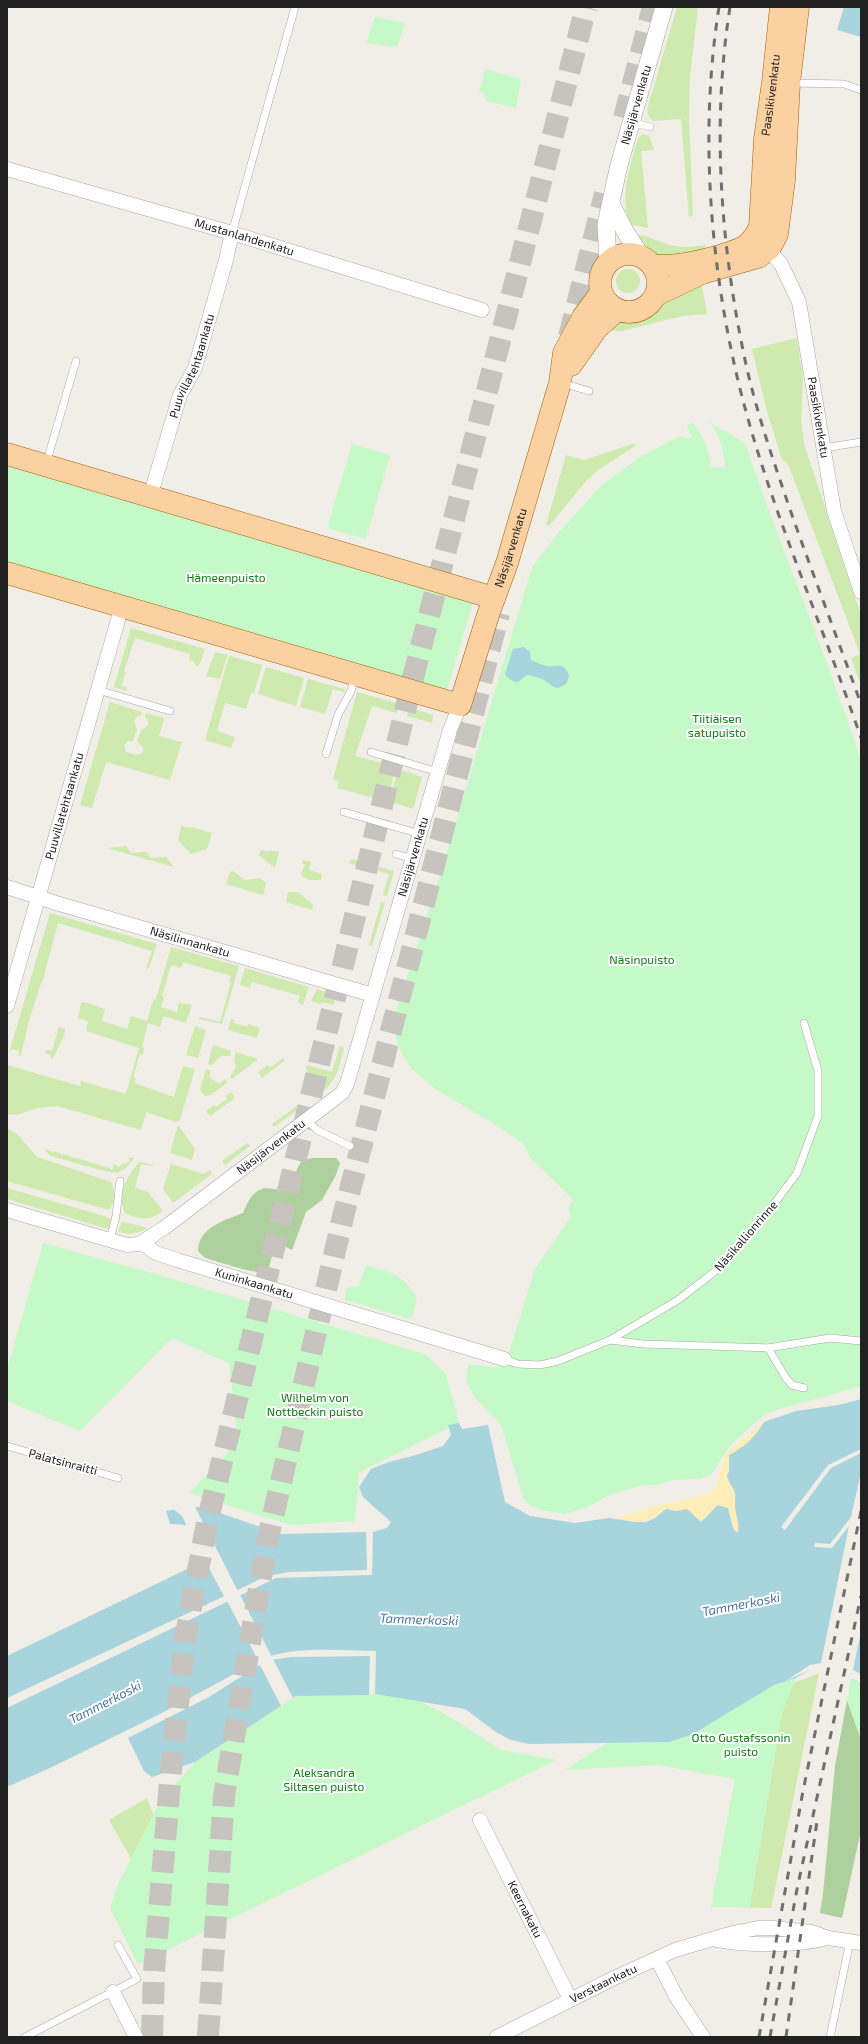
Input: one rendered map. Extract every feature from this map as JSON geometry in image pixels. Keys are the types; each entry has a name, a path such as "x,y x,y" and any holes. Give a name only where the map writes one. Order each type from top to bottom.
{"main road":[{"name":"Paasikivenkatu","path":"762,243 777,234 784,180 781,83 781,7"},
{"name":"Paasikivenkatu","path":"781,83 798,7"},
{"path":"647,261 657,275 658,285 656,295 649,304 639,311 628,312 617,310 608,303 601,293 600,283 602,272 608,263 618,256 629,254 647,261 671,267 699,262 739,250 748,245 762,243"},
{"path":"656,295 702,273 750,261 762,243"},
{"name":"Näsijärvenkatu","path":"460,705 494,598 507,563 560,382 564,353 583,317 601,293"},
{"name":"Näsijärvenkatu","path":"560,382 597,328 617,310"},
{"path":"7,454 494,598"},
{"path":"7,573 460,705"}],"street":[{"name":"Näsijärvenkatu","path":"608,263 606,224 619,165 664,7"},
{"name":"Mustanlahdenkatu","path":"7,169 232,233 482,310"},
{"path":"611,204 626,233 647,261"},
{"name":"Puuvillatehtaankatu","path":"150,497 180,395 195,368 232,233"},
{"name":"Paasikivenkatu","path":"762,243 781,264 800,302 834,511 861,592"},
{"name":"Puuvillatehtaankatu","path":"7,1006 122,606"},
{"name":"Näsijärvenkatu","path":"142,1242 307,1120 345,1090 412,859 460,705"},
{"name":"Näsilinnankatu","path":"7,887 373,995"},
{"path":"7,1210 127,1245 142,1242"},
{"name":"Kuninkaankatu","path":"142,1242 156,1253 177,1260 504,1359"},
{"name":"Keernakatu","path":"480,1820 570,1999"},
{"name":"Verstaankatu","path":"497,2037 570,1999 691,1944 714,1940 734,1944 809,1943 828,1938 856,1942"},
{"path":"657,1959 677,1998 704,2037"},
{"path":"113,1992 136,2037"}],"lane":[{"path":"232,233 295,7"},
{"path":"781,83 844,84 861,90"},
{"path":"631,122 650,127"},
{"path":"45,465 76,361"},
{"path":"560,382 589,391"},
{"path":"824,448 861,442"},
{"path":"326,754 338,715 351,691 356,674"},
{"path":"98,690 170,711"},
{"path":"371,752 438,772"},
{"path":"344,812 420,834"},
{"path":"396,854 412,859"},
{"name":"Näsikallionrinne","path":"504,1359 518,1364 540,1365 558,1362 610,1340 678,1300 722,1266 765,1216 797,1173 818,1116 818,1071 804,1023"},
{"path":"307,1120 317,1130 350,1146"},
{"path":"110,1240 116,1216 120,1181"},
{"path":"610,1340 643,1344 768,1348 830,1338 861,1340"},
{"path":"768,1348 786,1378 792,1385 804,1388"},
{"name":"Palatsinraitti","path":"7,1446 118,1478"},
{"path":"830,2037 856,1942"},
{"path":"25,2037 137,1979 118,1945"}],"green space":[{"path":"677,7 698,7 690,76 689,118 693,216 689,217 681,119 653,121 648,115 647,110"},
{"path":"375,17 405,23 397,47 366,43"},
{"path":"485,69 521,79 516,108 486,101 485,93 479,92"},
{"path":"642,134 649,136 654,150 641,151 648,228 635,225 630,226 625,204 629,171 638,138"},
{"path":"637,235 645,236 674,246 688,247 705,245 706,255 658,255 643,245"},
{"path":"628,269 633,270 639,276 639,286 633,292 628,293 623,292 617,286 616,281 617,276 623,270"},
{"path":"701,280 707,314 682,316 622,331 604,328 619,320 643,316 662,302"},
{"path":"797,338 803,378 801,419 804,444 861,615 861,686 851,658 860,654 788,464 782,460 767,411 752,349"},
{"name":"Näsinpuisto","path":"709,420 715,426 739,439 746,445 774,524 834,681 861,761 861,1386 770,1412 754,1423 728,1448 712,1474 701,1479 672,1480 656,1485 643,1485 611,1494 588,1507 565,1514 541,1510 531,1506 524,1500 501,1425 476,1399 466,1381 468,1365 495,1367 505,1366 535,1269 571,1216 568,1210 573,1199 530,1158 524,1144 491,1122 437,1090 412,1069 402,1055 396,1037 394,1017 442,869 532,567 559,532 603,484 642,456 680,436 691,439 693,435 688,431 687,425 693,423 700,433 709,455 711,468 725,467 724,455 720,443"},
{"path":"636,443 635,446 598,470 585,482 550,525 546,525 566,455 584,460"},
{"path":"352,444 390,455 366,539 327,528"},
{"name":"Hämeenpuisto","path":"7,466 473,602 447,690 7,563"},
{"path":"131,628 205,649 200,664 196,666 193,661 189,660 190,654 135,638 124,671 126,672 121,686 127,688 126,691 114,687"},
{"path":"215,652 228,655 220,679 206,676"},
{"path":"229,656 262,665 254,693 251,693 246,709 225,703 217,731 235,737 231,748 205,740"},
{"path":"266,667 304,678 296,706 258,694"},
{"path":"308,679 345,689 344,692 333,689 325,714 300,707"},
{"path":"357,692 400,704 397,713 372,706 355,756 395,766 396,768 387,800 385,801 337,788 339,781 333,779"},
{"path":"110,702 142,712 141,715 137,716 134,721 137,729 133,741 128,741 124,745 126,752 137,755 143,753 143,747 137,742 141,730 148,725 148,720 145,717 146,713 164,718 159,736 182,742 170,780 106,762 92,808 80,805"},
{"path":"409,707 433,715 432,723 407,716"},
{"path":"398,769 422,777 413,809 389,801"},
{"path":"181,826 212,833 207,849 191,854 178,840"},
{"path":"126,846 131,853 147,852 150,858 166,857 174,867 107,848"},
{"path":"261,850 279,852 275,868 259,855"},
{"path":"352,859 394,871 387,896 383,895 389,874 348,863"},
{"path":"303,860 311,862 309,870 322,874 321,880 309,880 302,876 300,871 302,872 305,865 302,863"},
{"path":"233,871 245,880 260,878 266,883 263,895 226,884 230,872"},
{"path":"288,892 298,892 313,905 312,910 286,902"},
{"path":"381,902 385,903 372,946 369,945"},
{"path":"50,913 157,944 149,968 146,969 152,951 58,923 42,983 28,1024 21,1056 18,1055 19,1051 12,1049 9,1053"},
{"path":"171,947 239,966 222,1024 199,1019 200,1017 220,1022 231,983 229,982 231,976 183,962 181,968 171,965 162,996 164,997 161,1007 177,1012 179,1003 192,1005 186,1023 163,1016 160,1027 148,1023 142,1047 144,1048 143,1055 140,1054 133,1077 136,1078 134,1083 174,1097 183,1066 195,1069 180,1120 176,1122 146,1112 141,1130 57,1106 38,1108 16,1115 7,1114 7,1065 80,1086 81,1081 126,1094 139,1048 86,1031 88,1021 78,1018 81,1003 83,1002 105,1009 102,1021 127,1029 131,1016 147,1021 153,1001 156,999"},
{"path":"245,968 309,987 303,1005 298,1002 300,996 252,982 250,988 240,985"},
{"path":"317,989 335,995 334,1005 322,1002 321,1004 311,1001"},
{"path":"231,1019 234,1020 234,1023 247,1027 248,1024 260,1028 257,1038 228,1030"},
{"path":"195,1026 206,1030 198,1058 186,1055"},
{"path":"59,1027 65,1029 64,1036 53,1058 51,1059 50,1055 45,1053 46,1050 52,1051"},
{"path":"213,1045 231,1051 230,1056 221,1056 212,1065 208,1064"},
{"path":"340,1046 344,1048 335,1078 322,1092 306,1069 307,1065 332,1072"},
{"path":"236,1052 258,1059 232,1079 230,1077 236,1067 234,1059"},
{"path":"283,1058 285,1060 262,1078 258,1072 268,1065 270,1068"},
{"path":"206,1069 211,1071 209,1077 219,1084 225,1079 228,1082 211,1095 205,1096 200,1090"},
{"path":"231,1092 235,1098 210,1116 206,1111 214,1105 216,1107 227,1099 226,1096"},
{"path":"298,1105 300,1108 274,1127 272,1124"},
{"path":"178,1125 195,1149 192,1160 170,1153"},
{"path":"7,1128 18,1135 37,1157 111,1182 114,1189 114,1196 113,1203 109,1210 7,1181"},
{"path":"247,1143 250,1146 225,1165 222,1161"},
{"path":"44,1149 51,1151 51,1153 53,1151 61,1154 62,1156 63,1154 71,1156 72,1159 73,1157 90,1162 91,1164 100,1165 99,1167 102,1166 110,1168 111,1170 113,1169 113,1164 120,1167 120,1165 129,1162 129,1157 134,1158 126,1168 117,1173 100,1170 51,1156"},
{"path":"313,1158 336,1158 340,1163 336,1175 322,1200 306,1212 292,1250 280,1244 272,1256 267,1274 242,1269 205,1258 198,1251 202,1236 207,1231 221,1222 243,1213 249,1200 261,1189 267,1188 281,1191 294,1184 297,1169 302,1160"},
{"path":"140,1162 154,1165 141,1164 135,1188 148,1192 163,1211 149,1218 141,1218 126,1214 123,1208 122,1193 124,1186 131,1172"},
{"path":"171,1164 204,1174 210,1170 212,1174 173,1203 163,1189"},
{"path":"7,1188 104,1216 111,1219 108,1229 7,1199"},
{"path":"122,1221 148,1228 140,1232 133,1233 118,1232"},
{"name":"Wilhelm von Nottbeckin puisto","path":"43,1243 152,1273 425,1354 446,1374 459,1423 359,1472 355,1521 291,1525 189,1493 238,1442 229,1363 172,1338 80,1431 7,1401 7,1369"},
{"path":"366,1265 396,1275 411,1289 417,1298 411,1319 345,1300 347,1288 359,1286"},
{"path":"819,1673 771,1908 731,1907 774,1696 794,1683"},
{"name":"Otto Gustafssonin puisto","path":"796,1678 782,1714 750,1907 711,1907 735,1779 658,1765 565,1770 607,1743 669,1742 774,1685"},
{"path":"851,1679 861,1682 861,1739 847,1700"},
{"name":"Aleksandra Siltasen puisto","path":"375,1694 420,1701 453,1719 501,1750 556,1760 138,1964 110,1908 118,1884 159,1803 195,1762 296,1696"},
{"path":"847,1700 861,1739 861,1830 842,1918 820,1913 835,1766"},
{"path":"147,1798 155,1819 136,1867 109,1820"}],"sand":[{"path":"764,1422 749,1441 740,1449 729,1455 728,1481 734,1489 736,1499 735,1507 739,1524 738,1532 735,1531 728,1508 712,1513 701,1522 689,1511 666,1509 648,1520 636,1522 615,1519 666,1503 681,1501 710,1493 717,1486 726,1454"}],"water":[{"path":"844,7 861,7 861,37 837,30"},
{"path":"524,647 530,652 531,660 545,666 560,666 565,668 569,675 567,683 559,688 556,688 540,678 527,675 518,682 509,679 505,674 513,649"},
{"name":"Tammerkoski","path":"861,1399 861,1682 820,1670 809,1670 796,1678 774,1685 693,1734 669,1742 529,1744 511,1740 496,1732 465,1709 375,1694 376,1651 317,1650 288,1652 273,1655 260,1660 160,1714 52,1767 7,1787 7,1708 276,1578 372,1575 373,1532 387,1528 391,1522 363,1497 359,1487 371,1469 443,1446 451,1435 448,1425 459,1423 462,1429 488,1425 505,1502 530,1516 575,1523 609,1518 646,1522 655,1518 666,1509 676,1511 687,1509 701,1522 718,1505 728,1508 733,1528 738,1532 735,1494 727,1475 729,1472 729,1455 740,1449 749,1441 764,1422 796,1411 839,1405"},
{"path":"187,1507 199,1507 217,1512 281,1534 366,1532 367,1570 289,1572 267,1576 7,1698 7,1656 208,1559 213,1545 206,1535 196,1528 170,1524 166,1511"},
{"path":"370,1656 369,1695 296,1696 195,1762 152,1777 144,1771 128,1738 209,1697 261,1664 271,1660 291,1657"}],"pier":[{"path":"861,1449 861,1453 831,1468 785,1530 781,1527 828,1465"},
{"path":"861,1472 861,1631 853,1670 861,1674 861,1684 856,1680 851,1679 851,1681 819,1672 819,1670 809,1670 784,1682 810,1665 821,1663 849,1526 832,1548 814,1547 815,1543 830,1544 851,1517"},
{"path":"194,1505 238,1591 225,1598 204,1559 210,1552 211,1545 209,1539 188,1528 182,1516 172,1508"},
{"path":"239,1593 272,1657 259,1662 226,1599"},
{"path":"272,1657 293,1698 281,1706 259,1663"}],"tunnel":[{"path":"152,2037 154,1971 171,1770 185,1639 207,1523 414,674 586,7"},
{"path":"624,118 653,7"},
{"path":"569,337 605,194"},
{"path":"208,2037 224,1796 267,1542 343,1217 499,613"}],"railway":[{"path":"719,7 713,52 710,98 710,190 719,282 727,327 736,372 762,465 777,511 861,738"},
{"path":"730,7 724,52 720,143 725,234 738,324 747,369 769,446 794,521 861,704"},
{"path":"759,2037 803,1791 861,1511"},
{"path":"770,2037 797,1889 861,1596"},
{"path":"786,2037 817,1821"}],"park label":[{"name":"Tiitiäisen satupuisto","path":"717,726"}]}
